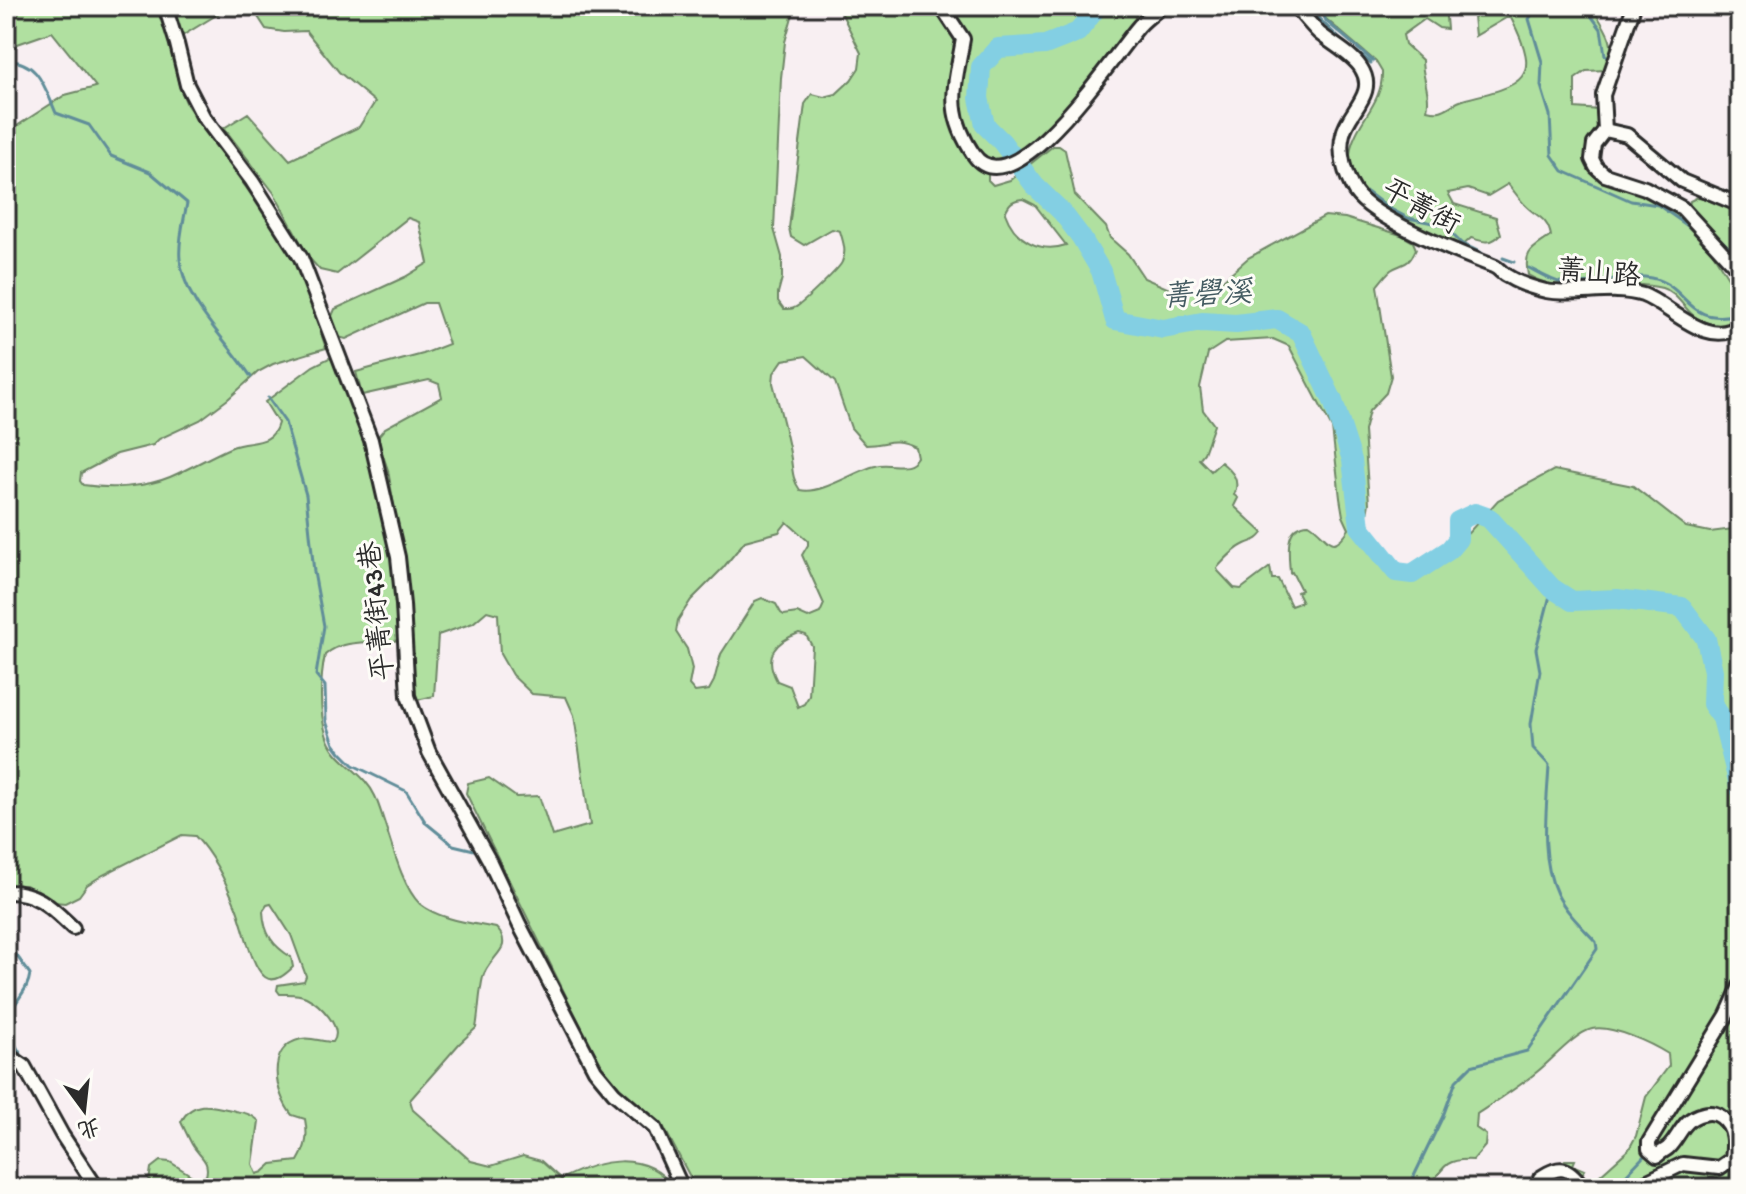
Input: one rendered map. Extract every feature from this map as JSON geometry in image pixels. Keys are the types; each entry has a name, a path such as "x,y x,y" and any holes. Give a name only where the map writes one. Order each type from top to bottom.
{"street":[{"name":"平菁街43巷","path":"165,6 187,85 203,116 252,181 301,258 371,440 398,557 412,715 595,1070 614,1093 655,1128 682,1188"},
{"path":"941,6 963,39 953,110 960,131 976,158 990,168 1003,167 1025,155 1053,132 1140,24 1162,6"},
{"name":"平菁街","path":"1295,6 1320,33 1361,68 1367,85 1366,93 1347,124 1342,148 1344,164 1357,195 1400,224 1465,256 1497,267"},
{"path":"1634,6 1603,95 1605,130 1594,144 1592,159 1605,175 1645,188 1682,208 1737,268 1740,282"},
{"path":"1605,130 1627,135 1682,181 1740,205"},
{"name":"菁山路","path":"1497,267 1504,275 1550,292 1640,294 1694,326 1723,333 1740,325"},
{"path":"6,892 25,891 50,907 73,928"},
{"path":"1633,1188 1683,1164 1719,1168 1732,1159 1734,1140 1729,1126 1720,1115 1709,1112 1693,1116 1682,1126 1669,1148 1657,1156 1649,1149 1649,1142 1727,1015 1740,986"},
{"path":"6,1054 24,1066 62,1135 97,1188"},
{"path":"1540,1178 1552,1170 1562,1169 1571,1172 1584,1188"}],"green space":[{"path":"6,6 231,6 169,44 179,85 187,105 265,214 298,267 326,348 273,364 258,372 200,420 159,439 153,445 117,454 81,473 80,481 83,485 104,487 149,483 170,477 232,447 266,439 278,423 265,402 313,366 329,358 334,360 384,499 400,608 398,640 348,644 325,655 321,695 326,734 335,752 364,780 375,796 400,869 420,904 446,917 496,928 503,940 502,948 483,977 476,1028 410,1100 413,1110 471,1161 491,1166 523,1156 541,1161 561,1179 590,1167 620,1161 649,1167 674,1188 148,1188 151,1168 160,1161 170,1162 197,1179 206,1176 206,1163 181,1122 186,1114 198,1107 212,1106 242,1112 259,1121 253,1164 257,1174 272,1164 298,1161 306,1140 305,1119 292,1115 286,1106 278,1084 278,1061 282,1051 301,1039 333,1042 336,1036 329,1017 312,1000 300,995 280,994 277,990 278,985 304,981 306,976 291,935 271,904 263,911 265,926 274,944 291,957 293,967 276,979 269,979 260,972 228,889 213,860 195,836 182,835 103,875 87,885 79,896 65,903 54,902 26,885 6,887 6,133 65,95 96,87 52,32 6,48"},
{"path":"251,6 795,6 785,42 781,78 774,229 782,257 778,301 784,309 790,309 800,304 840,266 844,254 840,231 832,229 804,245 791,237 789,228 805,104 812,94 824,97 836,94 859,68 861,53 841,12 829,6 1152,6 1114,45 1071,104 1023,149 1002,159 988,174 988,180 993,185 1010,180 1053,146 1059,146 1065,150 1075,195 1106,227 1110,238 1128,254 1144,278 1174,291 1214,288 1248,258 1325,216 1345,218 1401,235 1413,242 1416,249 1411,259 1391,270 1377,286 1391,376 1386,393 1369,411 1364,431 1369,503 1364,532 1392,575 1405,578 1443,561 1498,500 1554,470 1633,486 1686,527 1710,532 1733,529 1740,541 1740,1188 1540,1188 1565,1160 1575,1160 1573,1165 1585,1170 1582,1174 1590,1184 1629,1149 1636,1136 1646,1097 1669,1066 1668,1054 1661,1050 1631,1036 1600,1028 1578,1036 1531,1077 1477,1114 1476,1128 1486,1135 1485,1146 1473,1160 1446,1165 1429,1188 696,1188 662,1124 605,1075 466,793 468,783 489,778 516,797 539,796 552,836 590,825 574,715 566,697 532,694 512,675 500,654 498,614 487,611 473,623 438,635 434,696 417,700 413,688 410,604 388,470 379,435 385,428 442,397 439,384 429,380 362,395 356,372 449,344 435,303 424,303 346,339 338,337 332,316 335,309 428,263 419,222 408,218 337,274 320,270 309,258 274,193 224,128 248,113 290,160 359,127 375,102 339,72 306,31 266,29","holes":["1019,199 1035,205 1066,245 1037,246 1021,237 1005,213 1011,203","1273,339 1289,346 1332,428 1343,516 1349,529 1338,542 1333,543 1309,524 1295,529 1289,542 1290,573 1301,590 1297,592 1302,602 1291,606 1278,579 1272,579 1270,567 1241,589 1234,588 1217,568 1237,549 1263,533 1234,506 1238,498 1234,495 1236,480 1232,472 1221,462 1211,471 1199,459 1214,425 1203,410 1200,387 1208,353 1225,342","806,356 835,382 851,428 866,445 900,442 915,447 917,457 903,466 875,466 828,486 800,490 794,477 773,383 774,373 783,360","787,522 808,541 802,555 824,604 820,613 808,618 797,613 784,615 776,604 762,598 755,601 721,654 709,690 695,692 689,685 692,669 687,649 676,632 678,620 691,600 745,541 779,532","799,633 806,635 812,646 809,696 798,707 790,686 777,681 771,664 774,651 783,641"]},
{"path":"1311,6 1445,6 1447,29 1439,28 1425,19 1403,35 1405,44 1422,60 1427,110 1434,111 1514,84 1526,67 1521,39 1511,18 1475,36 1472,6 1591,6 1609,36 1612,52 1607,70 1586,71 1575,79 1575,108 1600,110 1601,129 1590,144 1589,163 1630,189 1669,207 1712,252 1737,292 1740,314 1723,327 1697,318 1662,288 1645,285 1559,286 1528,275 1528,255 1551,236 1550,230 1508,184 1488,196 1468,189 1448,193 1454,204 1496,217 1501,234 1487,242 1471,238 1459,249 1379,208 1363,193 1353,176 1350,156 1356,134 1377,97 1382,72 1376,62"},
{"path":"1698,197 1740,213 1740,267 1689,207 1690,201"}],"waterway":[{"name":"菁礐溪","path":"1098,6 1078,32 1045,45 998,48 981,67 979,98 985,125 1081,237 1101,271 1115,320 1163,329 1202,322 1236,324 1277,319 1301,333 1333,401 1352,460 1360,527 1396,572 1412,574 1449,550 1458,539 1458,521 1475,513 1489,518 1552,588 1572,601 1617,599 1682,607 1706,639 1713,671 1712,704 1722,718 1740,789"},
{"path":"1306,6 1341,40 1371,63"},
{"path":"1320,6 1326,21 1373,61"},
{"path":"1542,6 1536,8 1529,19 1542,62 1541,86 1550,115 1552,155 1563,171 1631,201 1658,205 1695,231 1702,240"},
{"path":"1584,6 1601,29 1605,55 1611,58"},
{"name":"菁礐溪","path":"6,61 17,62 33,70 44,85 56,113 89,125 111,156 150,172 187,203 180,245 184,276 198,307 251,377"},
{"path":"1367,192 1408,218 1443,225 1461,243 1482,253"},
{"path":"1713,232 1740,258"},
{"path":"1503,258 1514,262"},
{"path":"1529,268 1570,284 1631,277 1651,278 1664,282 1689,304 1708,315 1721,317 1738,314"},
{"path":"268,398 285,422 306,495 314,572 324,626 316,675 325,686 326,721 334,744 353,765 406,791 426,823 453,845 474,850"},
{"path":"1412,1188 1414,1176 1456,1081 1471,1066 1527,1051 1597,949 1596,942 1561,901 1551,879 1546,848 1549,765 1533,748 1531,724 1540,671 1536,649 1552,588"},
{"path":"6,912 6,930"},
{"path":"6,941 30,974 26,988 13,1008 10,1022 15,1043 26,1061"},
{"path":"1623,1184 1623,1178 1644,1156"},
{"path":"1731,1188 1740,1166"}]}
